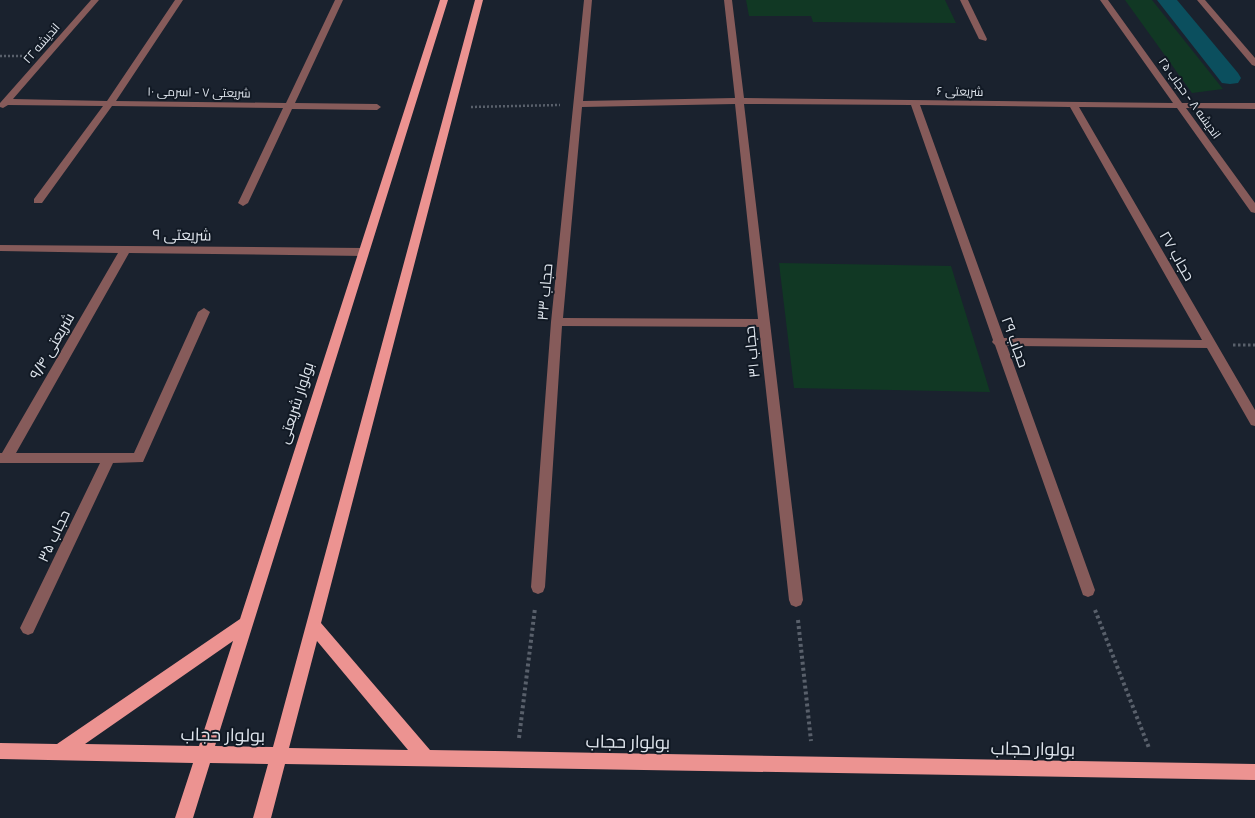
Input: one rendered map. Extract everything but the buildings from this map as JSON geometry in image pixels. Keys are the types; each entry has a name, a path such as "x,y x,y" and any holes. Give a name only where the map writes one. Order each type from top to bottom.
{"main road":[{"name":"بولوار شریعتی","path":"184,818 444,0"},
{"path":"262,818 479,0"},
{"path":"59,752 246,624"},
{"path":"313,625 427,759"},
{"name":"بولوار حجاب","path":"0,752 1255,772"}],"street":[{"name":"اندیشه ۲۲","path":"2,105 95,0"},
{"path":"38,201 109,104 179,0"},
{"path":"243,203 339,0"},
{"name":"حجاب ۳۳","path":"538,587 557,322 588,0"},
{"name":"حجاب ۳۱","path":"728,0 796,600"},
{"path":"964,0 983,39"},
{"name":"اندیشه ۸ - حجاب ۲۵","path":"1104,0 1255,210"},
{"path":"1201,0 1255,63"},
{"name":"شریعتی ۶","path":"578,104 740,101 1255,106"},
{"name":"حجاب ۲۹","path":"914,103 1088,590"},
{"name":"شریعتی ۷ - اسرمی ۱۰","path":"2,105 377,106"},
{"name":"حجاب ۲۷","path":"1073,105 1255,421"},
{"name":"شریعتی ۹","path":"0,248 364,252"},
{"name":"شریعتی ۹/۴","path":"3,458 125,250"},
{"path":"3,458 138,458 204,312"},
{"path":"557,322 765,324"},
{"path":"998,342 1210,344"},
{"name":"حجاب ۳۵","path":"28,628 109,458"}],"path":[{"path":"450,107 578,104"},
{"path":"516,760 538,587"},
{"path":"1088,590 1158,771"},
{"path":"796,600 814,765"}],"green space":[{"path":"746,0 945,0 956,23 813,22 811,16 749,16"},
{"path":"1125,0 1152,0 1223,89 1192,93"},
{"path":"779,263 951,266 990,392 794,388"}],"waterway":[{"path":"1167,0 1230,78"}]}
